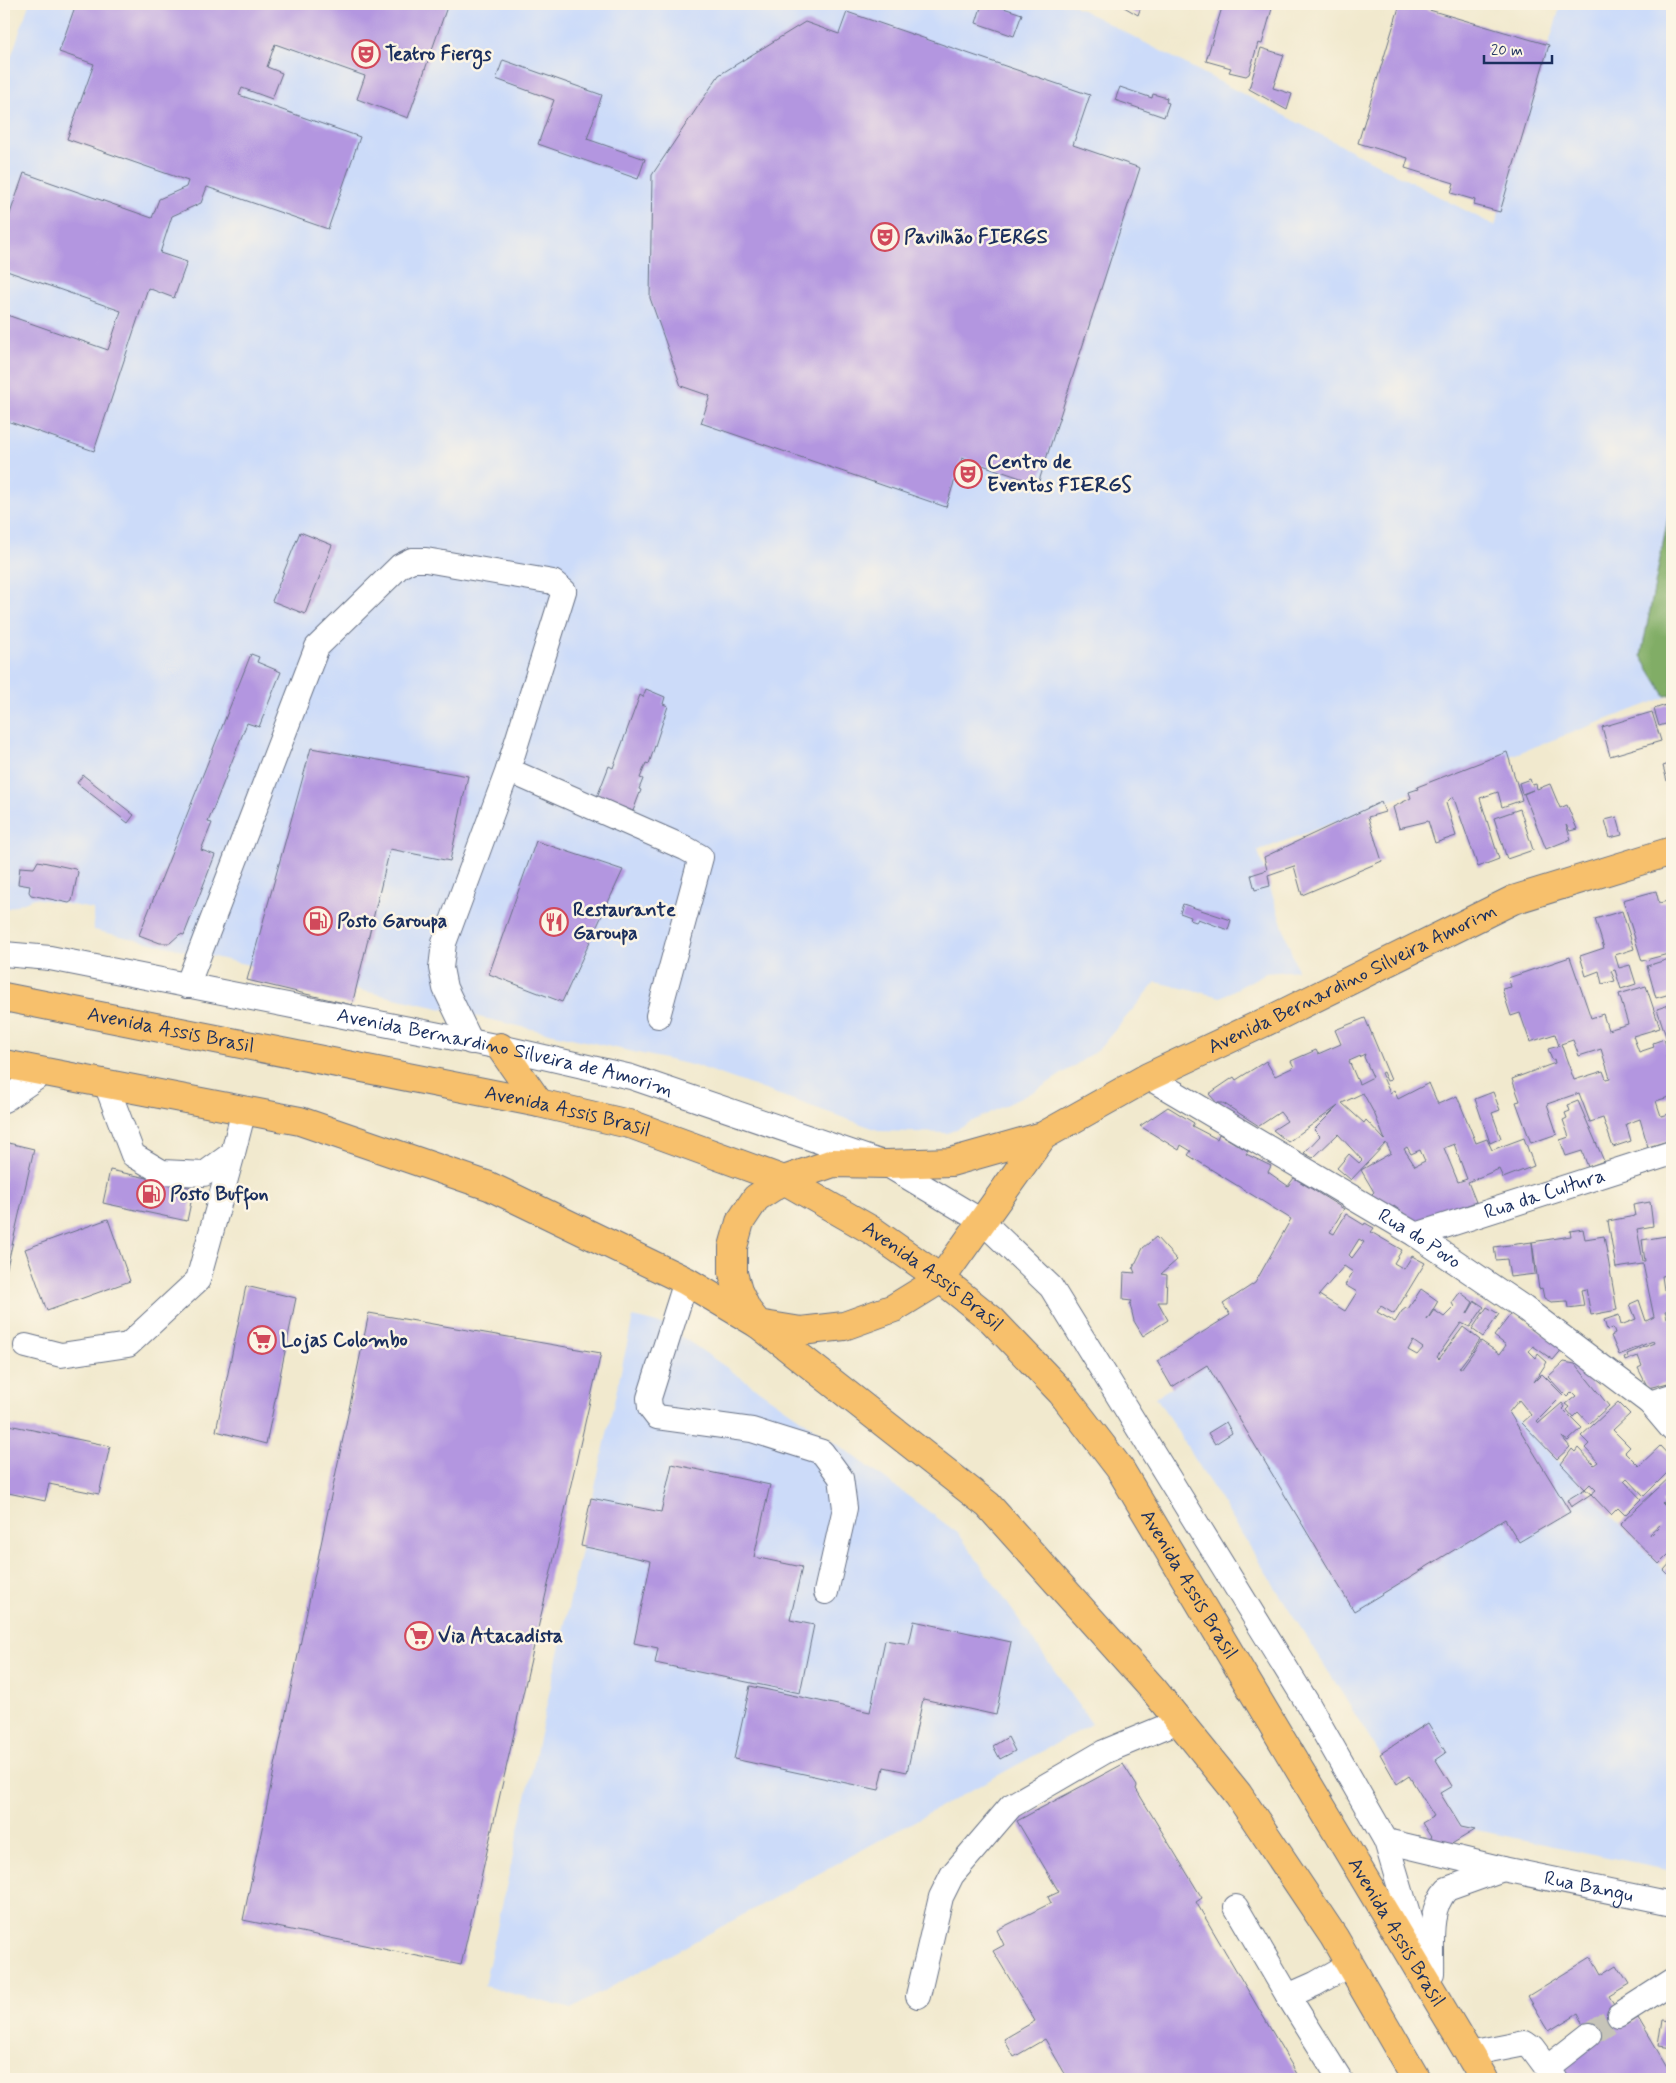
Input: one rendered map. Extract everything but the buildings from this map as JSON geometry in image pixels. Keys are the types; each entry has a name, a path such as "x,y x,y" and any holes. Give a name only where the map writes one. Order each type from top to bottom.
{"main road":[{"name":"Avenida Bernardino Silveira Amorim","path":"1043,1136 941,1279 894,1308 844,1326 800,1331 758,1324 746,1310 738,1292 733,1273 733,1248 740,1222 756,1198 784,1180 833,1162 886,1164 951,1162 1043,1136 1148,1076 1278,1016 1513,900 1672,851"},
{"name":"Avenida Assis Brasil","path":"4,997 540,1103 633,1125 784,1180 873,1231 941,1279 992,1320 1040,1368 1061,1392 1120,1469 1484,2079"},
{"path":"500,1047 540,1103"},
{"path":"4,1064 300,1121 489,1186 686,1281 758,1324 988,1505 1179,1721 1238,1794 1328,1929 1416,2079"}],"street":[{"path":"187,986 317,647 400,566 412,560 552,582 564,591 508,770 444,942 441,968 445,988 471,1042"},
{"path":"508,770 685,848 701,857 658,1016"},
{"name":"Avenida Bernardino Silveira de Amorim","path":"4,954 50,958 500,1047 631,1077 886,1164 983,1222 1051,1287 1308,1704 1386,1841 1432,1992"},
{"path":"4,1100 45,1072"},
{"name":"Rua do Povo","path":"1148,1076 1416,1235 1524,1308 1650,1403 1672,1428"},
{"path":"106,1084 134,1155 162,1172 204,1174 233,1153"},
{"path":"26,1346 61,1355 128,1345 198,1280 244,1110"},
{"name":"Rua da Cultura","path":"1416,1235 1672,1153"},
{"path":"686,1281 649,1398 650,1408 657,1417 752,1430 822,1452 841,1478 845,1508 826,1592"},
{"path":"1650,1403 1672,1396"},
{"path":"918,1996 941,1897 952,1875 1011,1806 1104,1752 1179,1721"},
{"name":"Rua Bangu","path":"1386,1841 1503,1870 1672,1904"},
{"path":"1432,1992 1434,1912 1441,1896 1447,1889 1503,1870"},
{"path":"1236,1907 1288,1996 1340,2079"},
{"path":"1288,1996 1316,1984 1350,1964"},
{"path":"1619,2015 1672,1980"},
{"path":"1469,2054 1525,2043 1532,2048 1551,2073 1589,2035"}],"shaded area":[{"path":"29,4 1071,4 1495,226 1561,4 1672,4 1672,695 1258,851 1297,970 1266,973 1221,997 1156,982 1098,1050 1039,1089 948,1133 881,1131 700,1067 94,930 93,909 34,898 4,910 4,78"},
{"path":"1319,1295 1509,1412 1672,1578 1672,1870 1461,1827 1440,1793 1452,1785 1436,1760 1446,1753 1428,1723 1380,1754 1156,1397"},
{"path":"633,1317 665,1325 854,1456 959,1534 1092,1724 571,2009 484,1986"}],"green space":[{"path":"1672,497 1672,695 1665,696 1641,656"}],"tunnel":[{"path":"1589,2035 1619,2015"}],"place":[{"name":"Teatro Fiergs","path":"366,54"},
{"name":"Pavilhão FIERGS","path":"885,237"},
{"name":"Centro de Eventos FIERGS","path":"968,474"},
{"name":"Posto Garoupa","path":"318,921"},
{"name":"Restaurante Garoupa","path":"554,922"},
{"name":"Posto Buffon","path":"151,1194"},
{"name":"Lojas Colombo","path":"262,1340"},
{"name":"Via Atacadista","path":"419,1636"}]}
